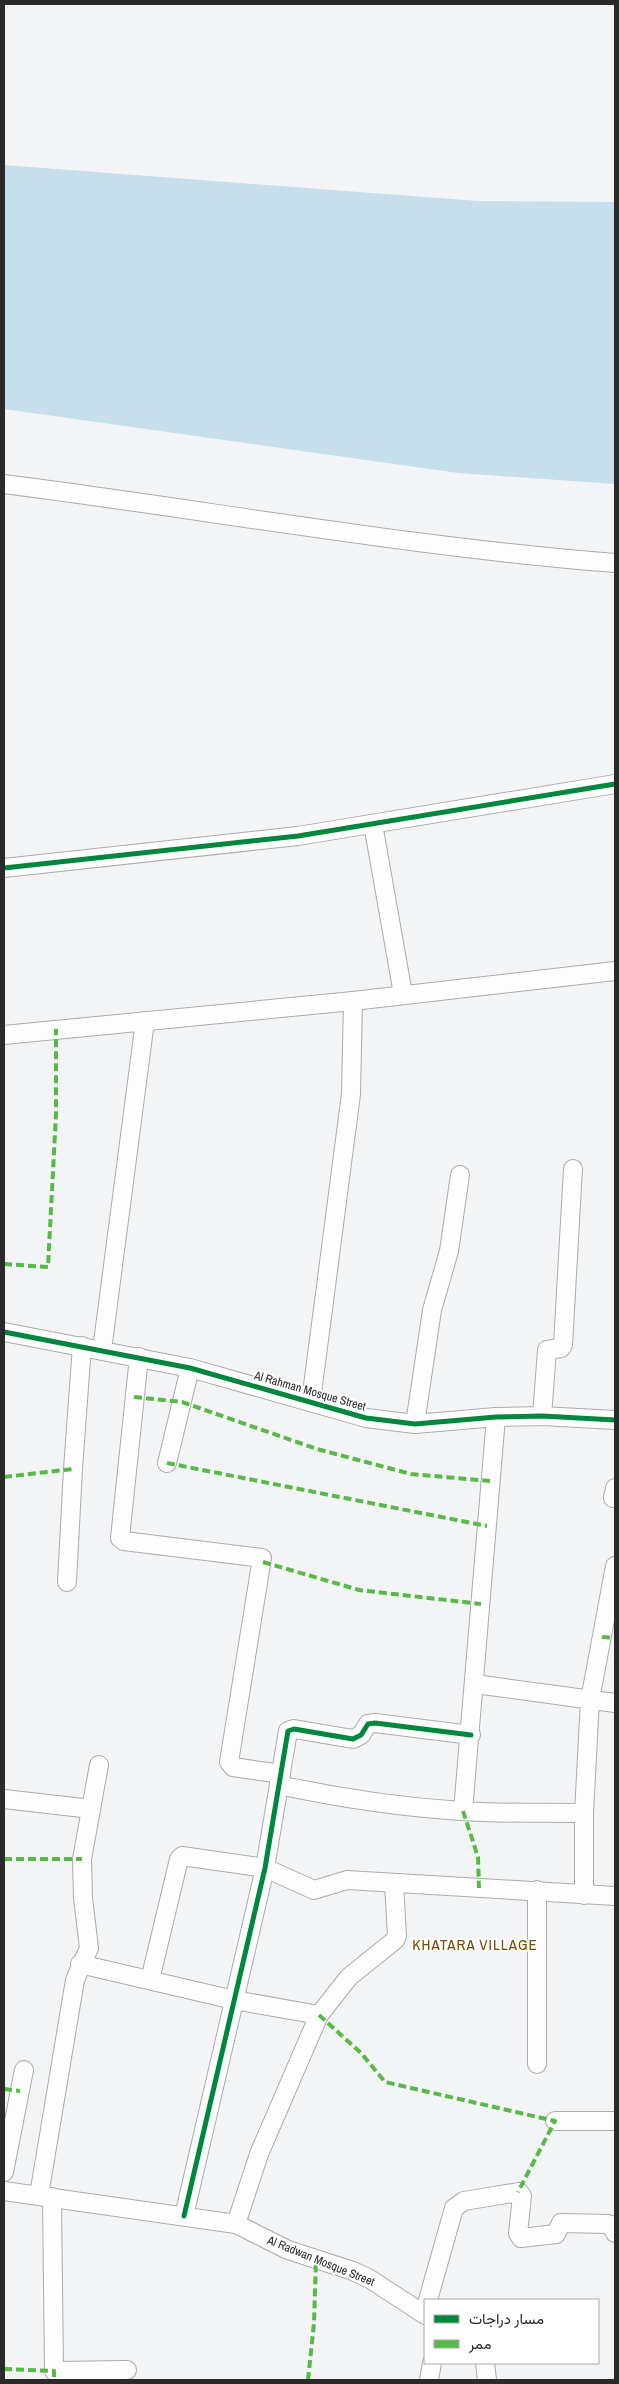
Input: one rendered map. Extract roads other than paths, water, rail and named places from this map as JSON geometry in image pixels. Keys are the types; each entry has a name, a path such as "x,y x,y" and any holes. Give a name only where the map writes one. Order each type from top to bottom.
{"street":[{"path":"4,484 523,556 615,563"},
{"path":"4,868 298,836 615,784"},
{"path":"373,824 403,994"},
{"path":"4,1035 353,1001 615,971"},
{"path":"311,1402 351,1094 353,1001"},
{"path":"102,1350 145,1021"},
{"path":"542,1416 546,1350 563,1346 573,1169"},
{"path":"415,1424 432,1310 449,1251 460,1175"},
{"name":"Al Rahman Mosque Street","path":"4,1332 190,1368 366,1418 415,1424 496,1417 542,1416 615,1420"},
{"path":"67,1582 82,1346"},
{"path":"139,1357 120,1538 124,1541 262,1558 263,1562 229,1762 232,1767 374,1802 463,1811 584,1813"},
{"path":"166,1463 190,1368"},
{"path":"463,1811 471,1735 496,1417"},
{"path":"584,1895 584,1813 590,1700 615,1566"},
{"path":"475,1684 615,1704"},
{"path":"184,2216 265,1868 288,1731 291,1729 353,1739 361,1735 368,1724 375,1722 471,1735"},
{"path":"99,1765 82,1859 83,1898 89,1948 80,1964 75,1980 45,2196 54,2371 126,2370"},
{"path":"4,1799 90,1809"},
{"path":"150,1980 180,1857 265,1868 314,1890 347,1880 615,1896"},
{"path":"236,2224 259,2154 319,2015 349,1977 395,1940 398,1930 394,1883"},
{"path":"537,1890 537,2064"},
{"path":"80,1964 234,2000 319,2015"},
{"path":"4,2172 24,2070"},
{"path":"555,2121 615,2121"},
{"name":"Al Radwan Mosque Street","path":"4,2191 236,2224 288,2250 353,2271 424,2309"},
{"path":"429,2299 454,2208 460,2202 519,2192 522,2196 518,2233 521,2238 556,2234 561,2223 608,2224 611,2225 615,2233"},
{"path":"429,2380 432,2364"},
{"path":"485,2364 487,2380"}],"water":[{"path":"4,165 478,201 615,202 615,484 458,473 4,409"}],"district":[{"name":"KHATARA VILLAGE","path":"475,1944"}]}
